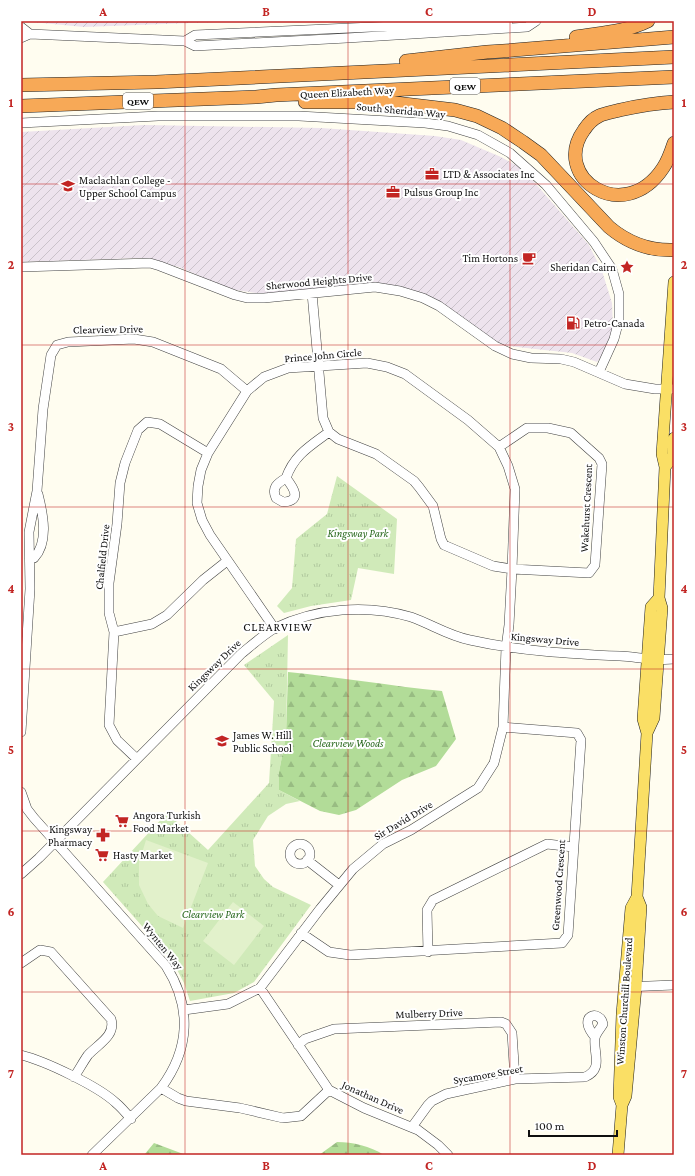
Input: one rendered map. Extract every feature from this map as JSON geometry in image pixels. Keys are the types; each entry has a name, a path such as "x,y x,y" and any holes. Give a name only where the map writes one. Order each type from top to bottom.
{"highway":[{"path":"487,52 502,47 620,30 648,21"},
{"path":"330,73 351,67 487,52 674,37"},
{"name":"Queen Elizabeth Way","path":"21,85 149,82 674,57"},
{"name":"Queen Elizabeth Way","path":"21,106 256,97 284,94 674,76"},
{"path":"256,97 277,102 388,102 455,110 477,116 502,128 541,155 609,227 621,237 646,248 674,250"},
{"path":"674,102 643,105 599,116 589,123 581,134 576,144 575,159 580,173 589,184 596,189 611,195 630,194 645,188 656,177 666,163 674,143"}],"main road":[{"name":"Winston Churchill Boulevard","path":"618,1155 622,1105 626,1096 636,987 641,907 637,897 646,733 654,718 653,658 662,608 659,598 665,467 662,454 670,389 674,282"},
{"name":"Winston Churchill Boulevard","path":"665,467 673,457 674,438"},
{"name":"Winston Churchill Boulevard","path":"622,1105 618,1097 624,987 630,908 637,897"}],"street":[{"path":"185,41 195,35 346,25 508,21"},
{"path":"21,38 30,34 185,41 195,46 527,27 535,21"},
{"path":"346,25 347,38"},
{"path":"21,27 30,34"},
{"name":"South Sheridan Way","path":"21,123 158,116 298,116 425,123 448,126 478,135 510,153 546,185 594,242 612,269 619,294 619,320 614,339 599,372"},
{"name":"Sherwood Heights Drive","path":"21,267 150,263 234,295 245,297 264,298 375,287 400,291 423,298 439,306 495,346 512,354 531,358 561,359 574,362 625,384 655,389 670,389"},
{"path":"312,293 323,418 329,432 338,439 376,454 414,481 433,506 440,539 444,545 493,566 512,569"},
{"name":"Clearview Drive","path":"21,732 30,589 30,558 25,533 37,491 43,409 51,355 57,345 68,342 134,339 153,342 221,368 247,391"},
{"name":"Prince John Circle","path":"275,629 227,561 202,520 198,503 201,470 208,453 247,391 264,377 288,368 367,363 387,367 405,374 468,420 499,447 508,466 515,489 509,625 506,648"},
{"name":"Chalfield Drive","path":"137,759 117,740 109,725 114,632 109,613 109,583 118,524 120,483 125,463 138,430 148,422 160,424 208,453"},
{"name":"Wakehurst Crescent","path":"499,447 527,428 548,428 571,433 599,458 602,464 595,565 589,573 512,569"},
{"path":"286,478 291,465 296,458 329,432"},
{"name":"Clearview Drive","path":"30,558 34,558 39,553 43,534 43,515 37,491"},
{"path":"25,533 43,534"},
{"path":"114,632 152,624 167,615 203,580 227,561"},
{"name":"Kingsway Drive","path":"21,874 56,842 241,654 266,634 275,629 313,614 350,610 388,612 427,623 458,637 506,648 571,654 674,659"},
{"name":"Sir David Drive","path":"184,1010 228,1004 260,988 301,933 353,868 383,844 410,830 478,788 494,763 503,727 506,648"},
{"name":"Greenwood Crescent","path":"301,933 329,952 350,955 428,952 562,942 568,935 581,740 577,733 503,727"},
{"path":"21,792 27,809 56,842"},
{"name":"Wynten Way","path":"56,842 166,966 177,986 184,1010 184,1033 180,1054 172,1073 162,1088 92,1155"},
{"path":"428,952 427,910 434,900 547,844 573,847"},
{"path":"307,860 339,885"},
{"path":"21,963 40,950 51,952 110,1019 112,1027 110,1034 87,1057 74,1077"},
{"path":"624,987 674,986"},
{"name":"Jonathan Drive","path":"260,988 329,1090 364,1108 412,1127 432,1139 448,1155"},
{"name":"Mulberry Drive","path":"298,1045 305,1039 334,1029 501,1022 510,1028 512,1033 515,1079"},
{"name":"Sycamore Street","path":"412,1127 428,1105 446,1094 515,1079 585,1077 591,1075 596,1065 595,1036"},
{"path":"21,1055 30,1057 74,1077 105,1094 131,1118"},
{"path":"162,1088 186,1101 240,1108 283,1118 301,1116 329,1090"}],"shaded area":[{"path":"21,21 245,21 84,27"},
{"path":"144,125 321,128 435,136 461,140 501,157 523,169 589,245 602,271 612,303 613,327 601,357 597,362 572,353 499,345 464,318 433,298 408,289 262,294 229,289 179,267 141,258 21,262 21,132"}],"green space":[{"name":"Kingsway Park","path":"337,476 397,519 394,574 358,568 351,600 311,606 284,613 277,606 292,588 296,539 327,514"},
{"name":"Clearview Park","path":"288,635 286,736 279,772 279,790 300,801 286,804 268,816 253,840 255,866 264,879 273,887 311,905 254,982 234,993 190,1001 184,983 172,960 103,882 167,813 208,850 269,783 274,701 244,665"},
{"name":"Clearview Woods","path":"288,672 442,691 456,739 436,766 402,780 356,810 339,815 320,811 279,790 279,772 286,736"},
{"path":"146,840 208,863 183,928 158,916 148,904 139,885 139,863"},
{"path":"233,902 264,926 234,965 203,941"},
{"path":"337,1142 361,1145 384,1155 319,1155"},
{"path":"154,1143 186,1155 144,1155"}],"place":[{"name":"LTD & Associates Inc","path":"432,174"},
{"name":"Maclachlan College - Upper School Campus","path":"68,186"},
{"name":"Pulsus Group Inc","path":"393,192"},
{"name":"Tim Hortons","path":"529,258"},
{"name":"Sheridan Cairn","path":"627,267"},
{"name":"Petro-Canada","path":"573,323"},
{"name":"James W. Hill Public School","path":"222,741"},
{"name":"Angora Turkish Food Market","path":"122,821"},
{"name":"Kingsway Pharmacy","path":"103,835"},
{"name":"Hasty Market","path":"102,855"}],"district":[{"name":"CLEARVIEW","path":"278,627"}]}
